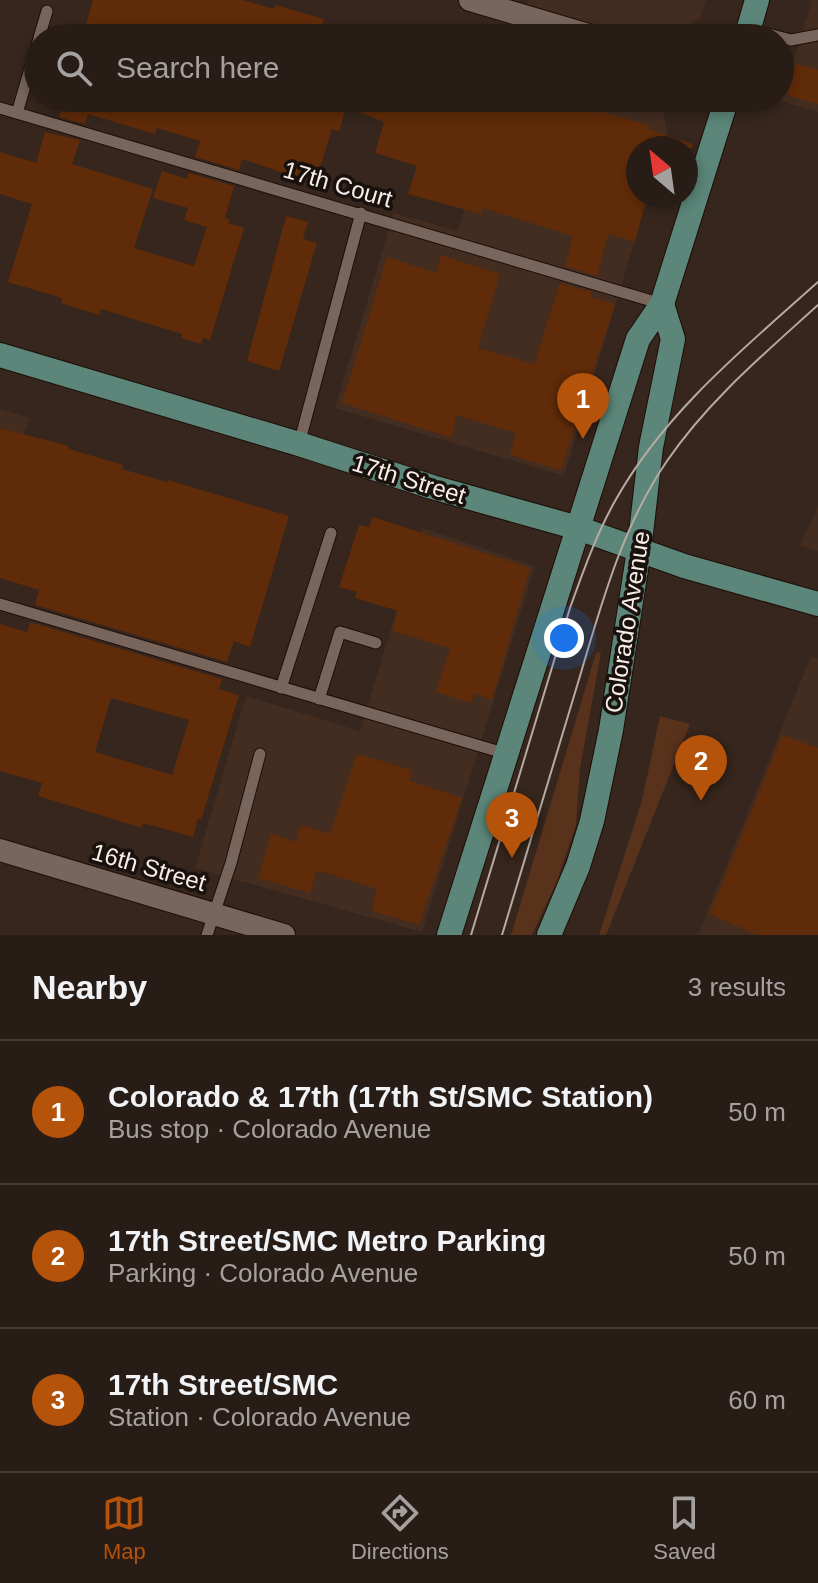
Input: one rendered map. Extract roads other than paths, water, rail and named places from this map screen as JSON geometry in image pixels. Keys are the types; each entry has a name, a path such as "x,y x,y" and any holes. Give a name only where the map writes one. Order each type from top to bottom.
{"main road":[{"path":"750,24 757,0"},
{"path":"449,935 638,339 662,304 723,112"},
{"name":"Colorado Avenue","path":"549,935 578,866 592,821 611,730 639,550 651,447 673,339 662,304"},
{"name":"17th Street","path":"0,355 432,487 578,528 684,566 818,604"}],"street":[{"path":"470,0 551,24"},
{"name":"16th Street","path":"0,850 284,935"}],"lane":[{"path":"43,24 47,11"},
{"path":"794,39 818,35"},
{"path":"17,113 24,90"},
{"name":"17th Court","path":"0,108 662,304"},
{"path":"299,444 361,213"},
{"path":"281,688 331,533"},
{"path":"0,604 507,754"},
{"path":"319,699 340,632 376,643"},
{"path":"207,935 260,754"}],"tram line":[{"path":"471,935 570,608 608,514 635,469 681,410 734,357 818,282"},
{"path":"502,935 603,599 637,514 667,461 700,418 818,305"}],"place":[{"name":"Colorado & 17th (17th St/SMC Station)","path":"583,439"},
{"name":"17th Street/SMC Metro Parking","path":"701,801"},
{"name":"17th Street/SMC","path":"512,858"}]}
